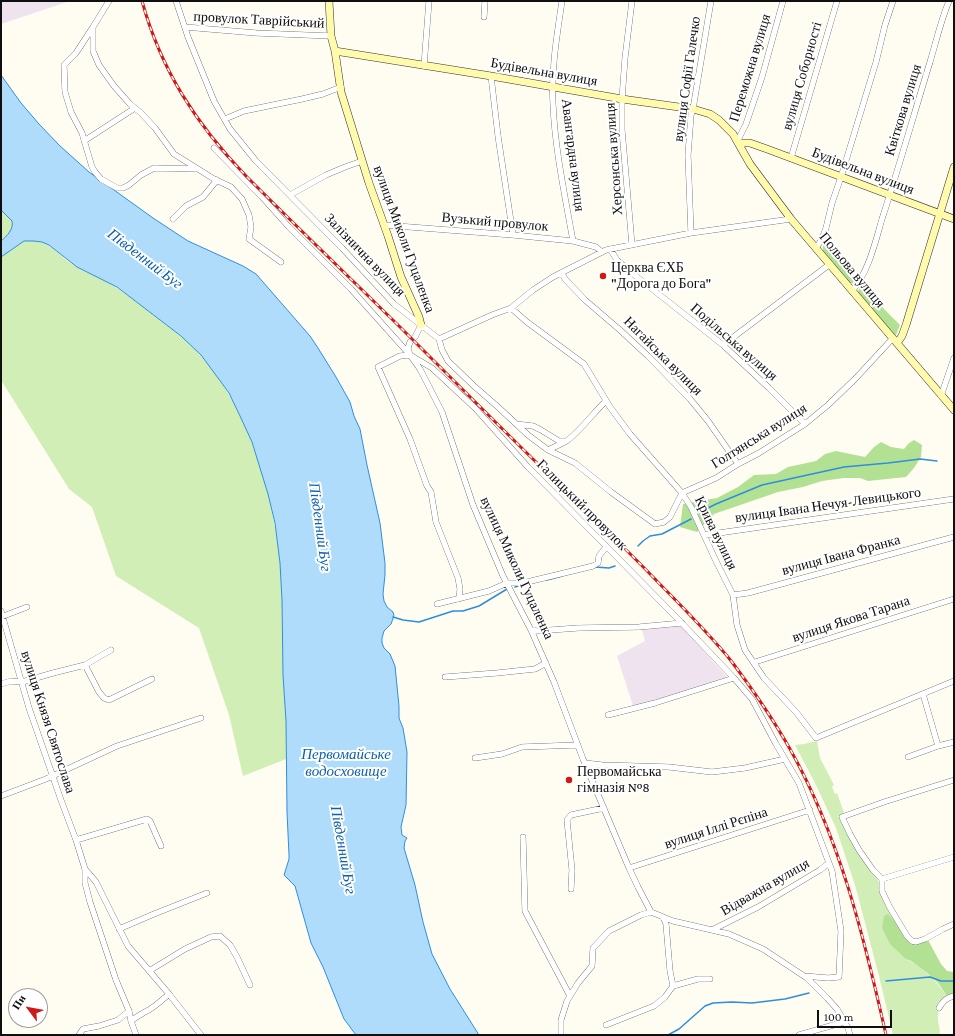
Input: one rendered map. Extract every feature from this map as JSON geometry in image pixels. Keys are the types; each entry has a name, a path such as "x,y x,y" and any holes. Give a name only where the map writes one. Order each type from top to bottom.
{"street":[{"path":"109,1 94,27 76,53 64,65 65,92 71,112 82,133 92,167 102,179 117,188 123,188 129,185 141,175 154,168 198,169"},
{"name":"Залізнична вулиця","path":"176,1 214,101 230,129 256,161 342,248 394,304 439,339"},
{"name":"вулиця Миколи Гуцаленка","path":"329,1 331,36 335,51 340,87 362,162 401,277 419,317 421,325 415,337 410,342 408,348 410,355 420,369 442,412 473,505 507,583 546,663 585,763 629,868 651,912"},
{"path":"424,66 429,1"},
{"path":"484,17 485,1"},
{"name":"Авангардна вулиця","path":"562,1 555,52 553,105 557,146 573,241"},
{"name":"Херсонська вулиця","path":"632,1 625,58 622,100 622,130 632,245"},
{"name":"вулиця Софії Галечко","path":"690,233 688,155 691,115 711,1"},
{"name":"Переможна вулиця","path":"738,142 746,124 762,77 783,1"},
{"name":"вулиця Соборності","path":"791,158 837,1"},
{"path":"816,248 822,239 832,202 842,177 893,1"},
{"name":"Квіткова вулиця","path":"852,291 859,283 863,275 890,196 949,1"},
{"path":"94,27 93,51 99,65 114,86 155,128 174,154 231,187 242,199 249,215 251,227 249,239 281,262"},
{"name":"провулок Таврійський","path":"185,27 256,33 331,36"},
{"name":"Будівельна вулиця","path":"335,51 491,76 622,100 693,108 710,114 720,120 738,142 750,143 954,219"},
{"path":"491,76 498,136 513,235"},
{"path":"225,119 244,111 302,100 340,87"},
{"path":"84,141 135,108"},
{"name":"Польова вулиця","path":"738,142 750,164 791,219 954,410"},
{"path":"214,148 289,227 351,289 410,355"},
{"path":"290,195 326,175 362,162"},
{"path":"895,341 902,336 906,325 954,168"},
{"path":"173,220 186,206 203,197 217,180"},
{"path":"682,493 670,517 664,522 655,524 611,492 575,463 548,450 528,435 448,361 442,350 439,339 480,320 511,308 533,290 562,273 610,249 690,233 791,219"},
{"name":"Вузький провулок","path":"384,225 573,241 596,248 602,252"},
{"name":"Подільська вулиця","path":"610,249 618,260 632,273 724,345 805,424"},
{"path":"724,345 830,264"},
{"name":"Нагайська вулиця","path":"562,273 565,279 585,300 626,335 690,399 708,421 738,464"},
{"name":"Крива вулиця","path":"511,308 527,322 584,364 606,401 630,434 682,493 705,535 733,595 737,625 745,650 755,662 764,678 796,712 816,738 923,694"},
{"name":"Голтянська вулиця","path":"682,493 716,478 738,464 759,454 805,424 828,405 895,341"},
{"path":"410,355 400,356 378,367 410,439 427,486 431,492 436,522 458,578 460,590 459,599"},
{"name":"Галицький провулок","path":"410,355 432,368 475,408 528,467 682,622 752,699 799,783 832,871 841,931 839,977 828,978 804,976"},
{"path":"941,396 954,358"},
{"path":"548,450 566,441 580,429 606,401"},
{"path":"516,424 533,426 558,441 566,441"},
{"name":"вулиця Івана Нечуя-Левицького","path":"705,535 954,499"},
{"name":"вулиця Івана Франка","path":"733,595 755,591 954,537"},
{"path":"437,604 489,591 507,583 523,583 593,566 598,563 599,556 606,547"},
{"name":"вулиця Якова Тарана","path":"755,662 954,599"},
{"path":"1,615 28,607"},
{"name":"вулиця Князя Святослава","path":"1,615 29,708 85,868 85,883 90,902 116,980 129,1011 136,1035"},
{"path":"531,630 639,627 682,622"},
{"path":"1,684 11,681 22,682 85,665 111,650"},
{"path":"445,677 497,674 535,669 546,663"},
{"path":"85,665 99,692 104,698 109,700 152,678"},
{"path":"608,715 655,703 734,678"},
{"path":"938,746 923,694 954,681"},
{"path":"1,796 52,776 117,746 201,718"},
{"path":"908,757 954,742"},
{"path":"475,758 502,754 522,746 578,745"},
{"path":"585,763 669,767 712,772 746,768 785,759"},
{"path":"954,780 842,817 859,850 882,880 882,891 889,906 907,936 912,941 916,942 924,939 954,924"},
{"path":"571,889 572,870 567,820 571,815 604,808"},
{"name":"вулиця Іллі Рєпіна","path":"629,868 810,810"},
{"path":"76,840 147,819 150,821 160,846"},
{"path":"523,837 525,910 570,996"},
{"path":"882,880 954,857"},
{"name":"Відважна вулиця","path":"712,930 758,907 814,874 829,863"},
{"path":"85,868 96,882 128,946 169,994 181,1012 201,1035"},
{"path":"119,929 207,893"},
{"path":"561,1035 561,1020 567,1001 578,983 592,966 593,948 609,931 641,915 651,912 674,921 729,934 763,949 804,976 827,998 837,1009 848,1028 850,1035"},
{"path":"663,917 666,924 670,971 674,986"},
{"path":"149,971 185,949 211,937 220,936 230,945 250,985"},
{"path":"606,1025 654,1006 665,997 674,986 698,979 710,979"},
{"path":"131,1021 136,1016 150,1009 169,994"},
{"path":"939,1008 943,1001 954,996"},
{"path":"80,1035 83,1029 118,1020 129,1011"},
{"path":"798,1035 844,1022"}],"shaded area":[{"path":"1,1 67,1 67,2 1,24"},
{"path":"681,626 727,677 634,709 617,656 645,641 642,630"}],"green space":[{"path":"1,210 12,221 12,227 10,232 1,241"},
{"path":"28,240 46,244 72,264 119,289 180,335 200,355 217,376 232,400 245,426 264,480 271,507 280,562 282,584 286,759 243,776 229,715 199,628 116,576 92,507 69,489 1,380 1,257 24,241"},
{"path":"823,244 858,281 857,283 850,283 823,251"},
{"path":"860,285 900,325 896,335 892,334 858,292"},
{"path":"914,440 922,445 921,457 906,477 868,481 860,478 844,478 822,481 803,487 778,492 714,514 697,532 680,527 683,504 717,498 738,487 754,475 776,474 788,467 816,461 825,454 836,451 865,457 881,442 891,447 904,449"},
{"path":"817,741 820,758 834,785 832,787 835,794 837,793 844,813 838,816 851,840 877,878 896,923 906,959 929,975 947,996 941,1004 938,1012 939,1035 893,1035 855,885 836,828 795,745"},
{"path":"888,914 911,944 919,944 928,940 941,964 947,971 954,972 954,994 947,996 938,983 926,972 906,959 890,944 882,928 884,916"}],"water":[{"name":"Первомайське водосховище","path":"1,75 21,103 39,124 59,145 89,172 188,241 243,266 256,274 310,336 350,402 360,429 380,523 385,563 384,601 387,607 393,612 394,616 391,624 384,631 382,643 384,648 390,654 395,666 399,718 403,728 407,752 406,805 401,827 402,835 407,838 404,848 432,954 450,989 479,1035 356,1035 344,1019 323,967 311,943 295,886 284,875 289,855 280,563 275,523 252,442 229,393 201,355 181,336 117,287 77,267 49,245 42,242 24,241 1,257 1,241 10,232 12,221 1,210"}],"waterway":[{"path":"700,512 762,485 844,467 920,459 937,461"},
{"path":"638,546 650,536 662,534 691,519"},
{"path":"595,567 609,568 615,566"},
{"path":"547,580 562,576"},
{"path":"515,587 521,585"},
{"path":"393,617 419,622 453,611 463,611 479,606 507,589"},
{"path":"886,981 930,977 941,981 954,981"},
{"path":"668,1035 679,1029 705,1006 713,1003 752,1003 785,999 809,993"}],"railway":[{"path":"142,1 159,50 182,95 211,136 228,156 265,195 639,562 713,640 748,683 790,749 808,783 823,817 837,853 859,925 886,1035"}],"place":[{"name":"Церква ЄХБ \"Дорога до Бога\"","path":"603,276"},
{"name":"Первомайська гімназія №8","path":"569,780"}],"water label":[{"name":"Південний Буг","path":"145,259"},
{"name":"Південний Буг","path":"320,527"},
{"name":"Південний Буг","path":"343,850"}]}
